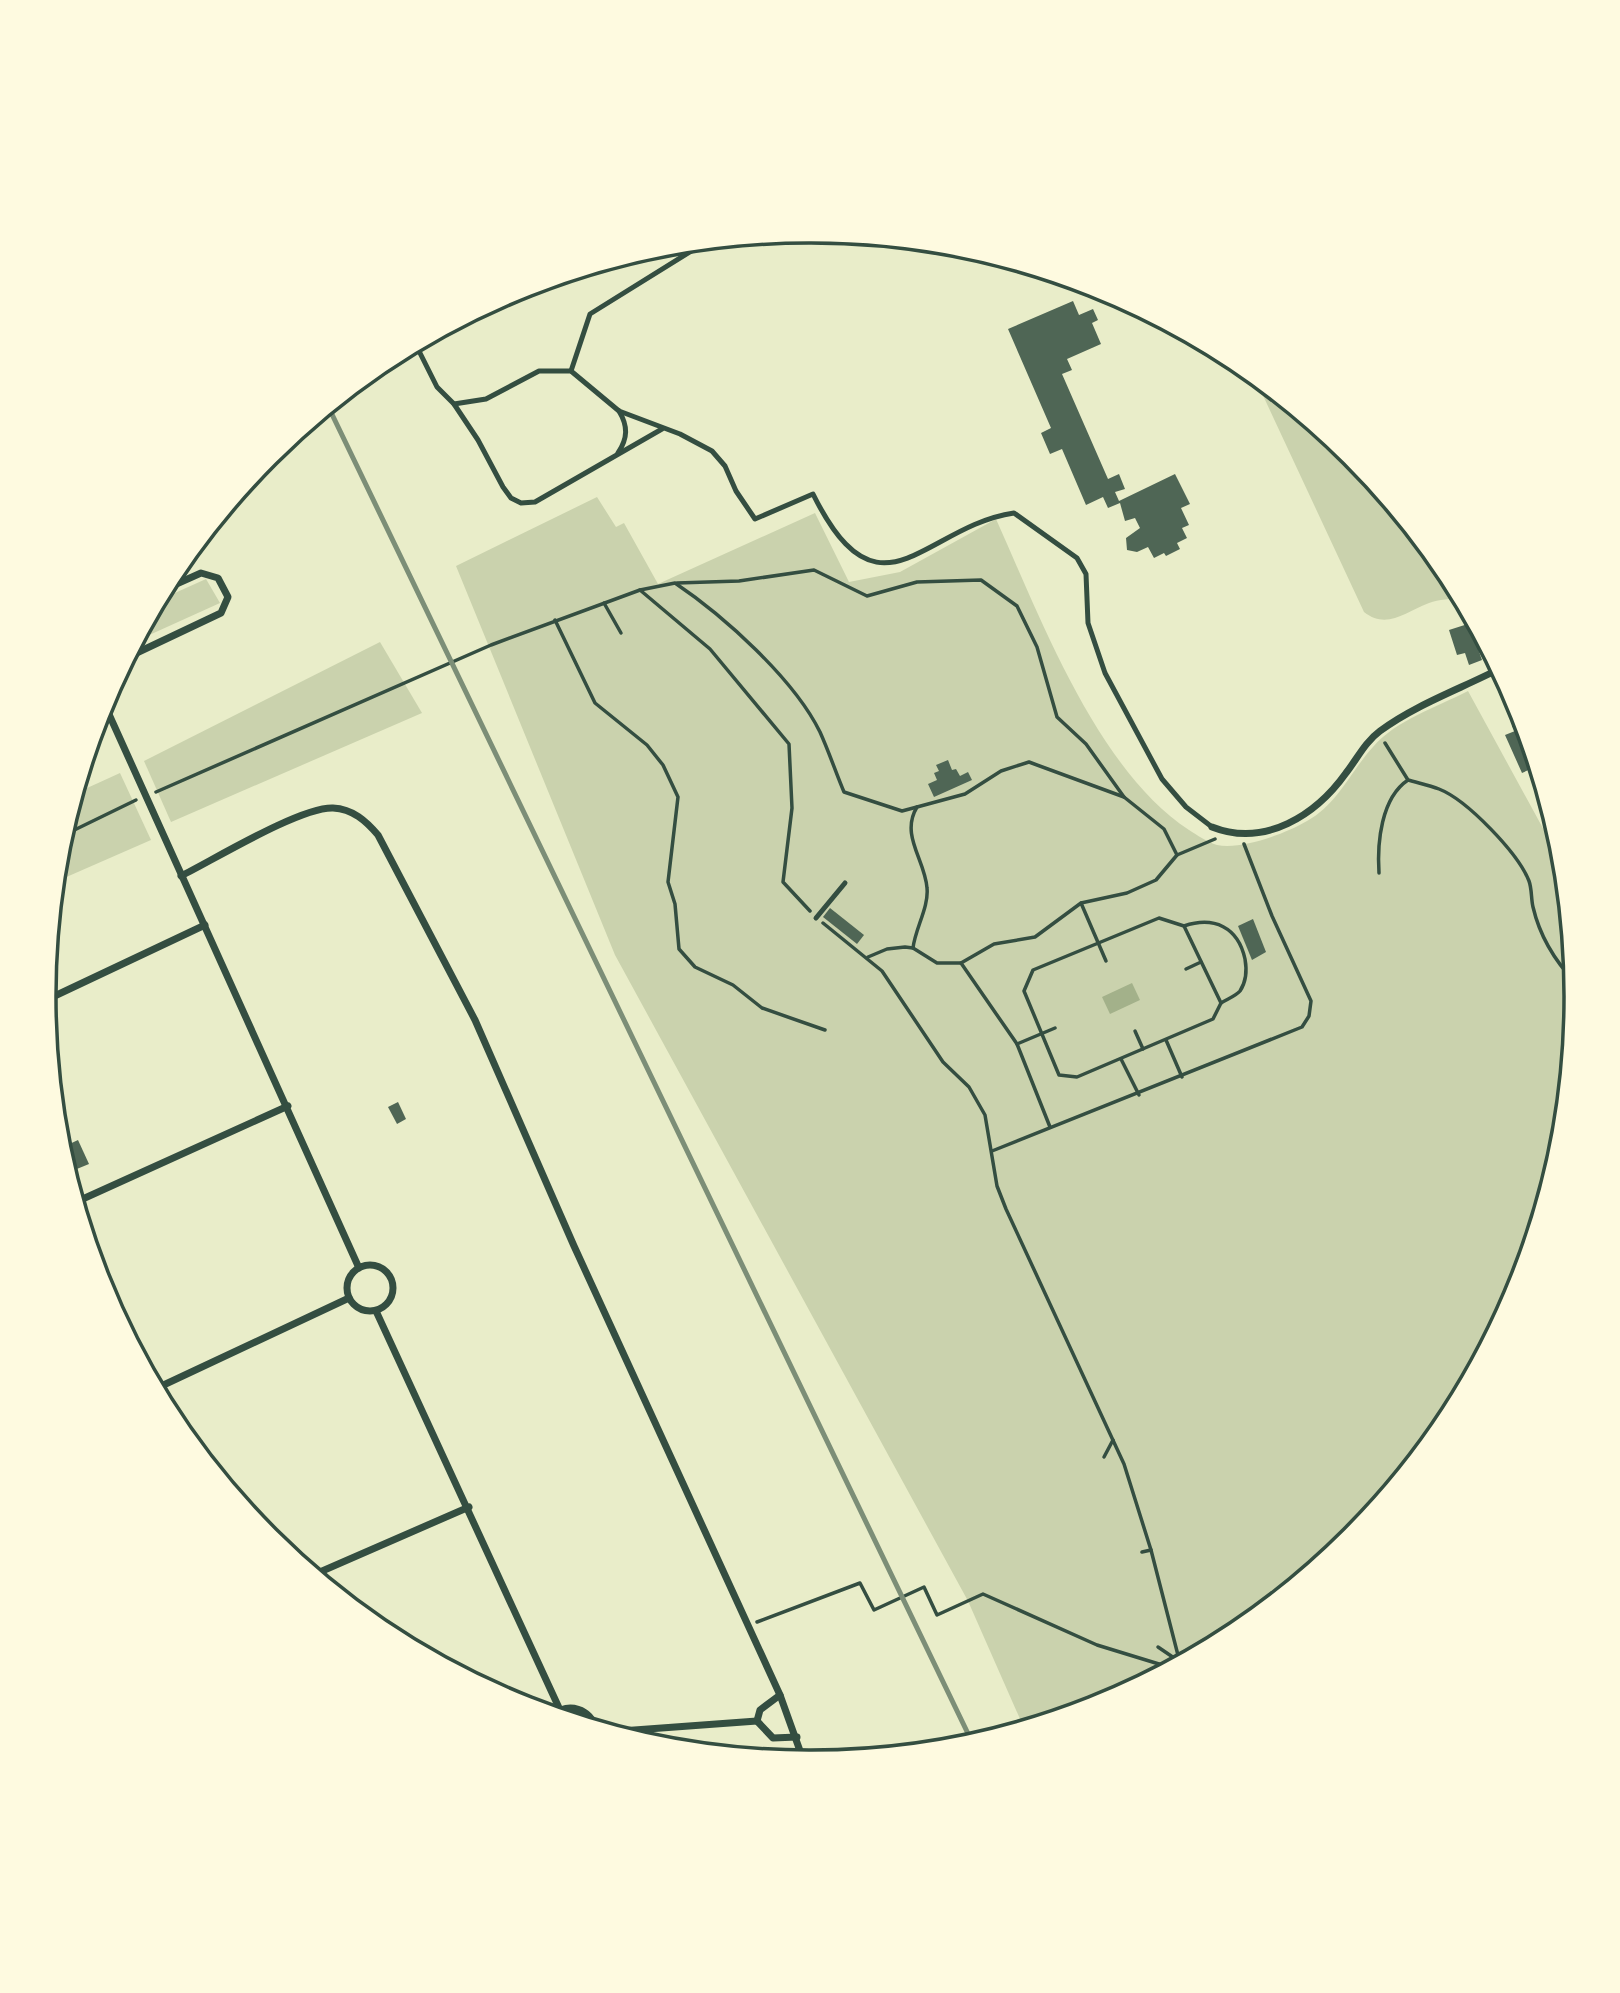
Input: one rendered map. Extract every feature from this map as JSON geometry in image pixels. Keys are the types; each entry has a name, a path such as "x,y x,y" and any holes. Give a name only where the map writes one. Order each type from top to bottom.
{"street":[{"path":"140,651 221,613 228,597 218,578 201,573 180,582"},
{"path":"1212,827 1239,834 1276,828 1307,814 1328,797 1379,732 1491,673"},
{"path":"110,716 359,1268"},
{"path":"181,876 309,812 334,808 361,816 378,835 475,1020 780,1695 801,1750"},
{"path":"56,994 205,925"},
{"path":"84,1198 288,1106"},
{"path":"367,1265 382,1268 392,1280 389,1302 376,1311 363,1311 349,1298 349,1278 359,1268 367,1265"},
{"path":"164,1385 349,1298"},
{"path":"376,1311 469,1507 557,1706"},
{"path":"322,1571 469,1507"},
{"path":"757,1721 760,1710 780,1695"},
{"path":"566,1709 576,1708 584,1711 588,1716"},
{"path":"636,1730 757,1721"},
{"path":"757,1721 773,1738 797,1737"}],"lane":[{"path":"571,372 580,335 590,314 688,253"},
{"path":"420,352 437,387 454,404 478,440 503,487 511,498 521,503 535,502 662,429"},
{"path":"454,404 485,398 540,371 571,372 619,411 712,451 725,466 736,491 755,519 813,494 833,528 849,545 872,561 889,564 913,558 1001,515 1014,513 1083,565 1093,643 1105,673 1162,779 1186,807 1212,827"},
{"path":"617,455 626,440 627,430 619,411"},
{"path":"816,918 845,883"}],"path":[{"path":"75,830 147,795 491,645 640,590 675,583 739,581 814,570 867,596 916,582 981,580 1017,606 1037,647 1057,717 1086,744 1124,797 1164,829 1177,855"},
{"path":"675,583 712,609 775,671 819,730 844,792 902,811 965,794 1001,771 1029,762 1124,797"},
{"path":"640,590 710,649 789,744 792,808 783,882 816,918 868,957 882,971 914,1014 943,1062 969,1087 985,1115 997,1186 1006,1209 1124,1464 1152,1550 1176,1655"},
{"path":"604,603 621,633"},
{"path":"555,620 594,703 647,745 663,765 678,797 668,882 675,904 679,950 695,967 733,985 762,1008 825,1030"},
{"path":"1379,732 1395,764 1408,780 1441,789 1466,808 1517,858 1530,883 1533,907 1542,937 1563,969"},
{"path":"1379,873 1378,858 1388,801 1408,780"},
{"path":"913,948 928,890 912,843 912,821 917,807"},
{"path":"868,957 887,949 913,948 937,963 961,964 994,944 1035,937 1081,903 1127,893 1156,880 1177,855 1211,842 1223,831"},
{"path":"992,1151 1302,1027 1309,1016 1311,1000 1272,916 1239,834"},
{"path":"1081,903 1106,961"},
{"path":"1159,918 1184,926 1198,922 1214,923 1233,931 1242,946 1245,979 1238,993 1221,1003 1213,1019 1077,1077 1059,1075 1024,991 1033,970 1098,943 1159,918"},
{"path":"1184,926 1221,1003"},
{"path":"1186,969 1201,962"},
{"path":"961,964 1017,1044 1050,1127"},
{"path":"1017,1044 1055,1028"},
{"path":"1135,1031 1143,1049"},
{"path":"1166,1040 1182,1077"},
{"path":"1121,1059 1139,1094"},
{"path":"1104,1457 1113,1440"},
{"path":"1142,1552 1152,1550"},
{"path":"747,1627 801,1603 844,1591 860,1583 874,1610 923,1587 937,1615 983,1594 1097,1645 1165,1661"},
{"path":"1158,1647 1171,1658"}],"shaded area":[{"path":"1262,393 1343,463 1377,499 1408,537 1450,599 1433,602 1396,618 1380,619 1364,612"},
{"path":"597,497 616,527 624,523 658,584 815,513 849,582 900,572 996,519 1052,645 1099,731 1126,770 1156,803 1189,830 1217,845 1238,845 1263,840 1307,821 1327,806 1382,737 1418,715 1468,691 1546,835 1550,849 1558,898 1564,996 1558,1095 1550,1144 1524,1239 1507,1285 1463,1374 1408,1456 1377,1494 1343,1530 1269,1595 1187,1649 1143,1673 1099,1693 1020,1720 968,1601 615,955 456,566"},
{"path":"206,579 220,603 148,635 157,619 173,594"},
{"path":"380,642 422,713 171,822 144,761"},
{"path":"120,773 151,840 65,877 70,849 86,789"},
{"path":"1132,983 1140,1000 1110,1014 1102,997"}],"building":[{"path":"1073,301 1079,315 1093,309 1098,320 1092,323 1101,344 1067,359 1072,370 1062,374 1108,479 1119,474 1125,489 1115,492 1119,501 1175,474 1190,504 1181,508 1189,525 1182,528 1187,538 1177,543 1180,549 1166,556 1164,553 1154,558 1148,547 1137,552 1127,550 1126,538 1140,528 1135,518 1125,521 1120,503 1108,508 1103,497 1086,505 1062,449 1050,454 1041,433 1051,428 1008,329"},
{"path":"1466,625 1482,660 1469,665 1465,653 1457,655 1449,630"},
{"path":"1513,725 1529,770 1522,773 1505,735 1515,731"},
{"path":"948,760 952,770 956,769 960,776 968,772 972,780 934,797 928,784 937,780 934,773 939,771 936,765"},
{"path":"830,908 864,935 857,944 823,917"},
{"path":"1253,919 1266,952 1252,960 1238,926"},
{"path":"398,1102 406,1119 397,1124 388,1107"},
{"path":"78,1140 89,1164 76,1169 70,1144"}],"railway":[{"path":"332,414 968,1733"}]}
